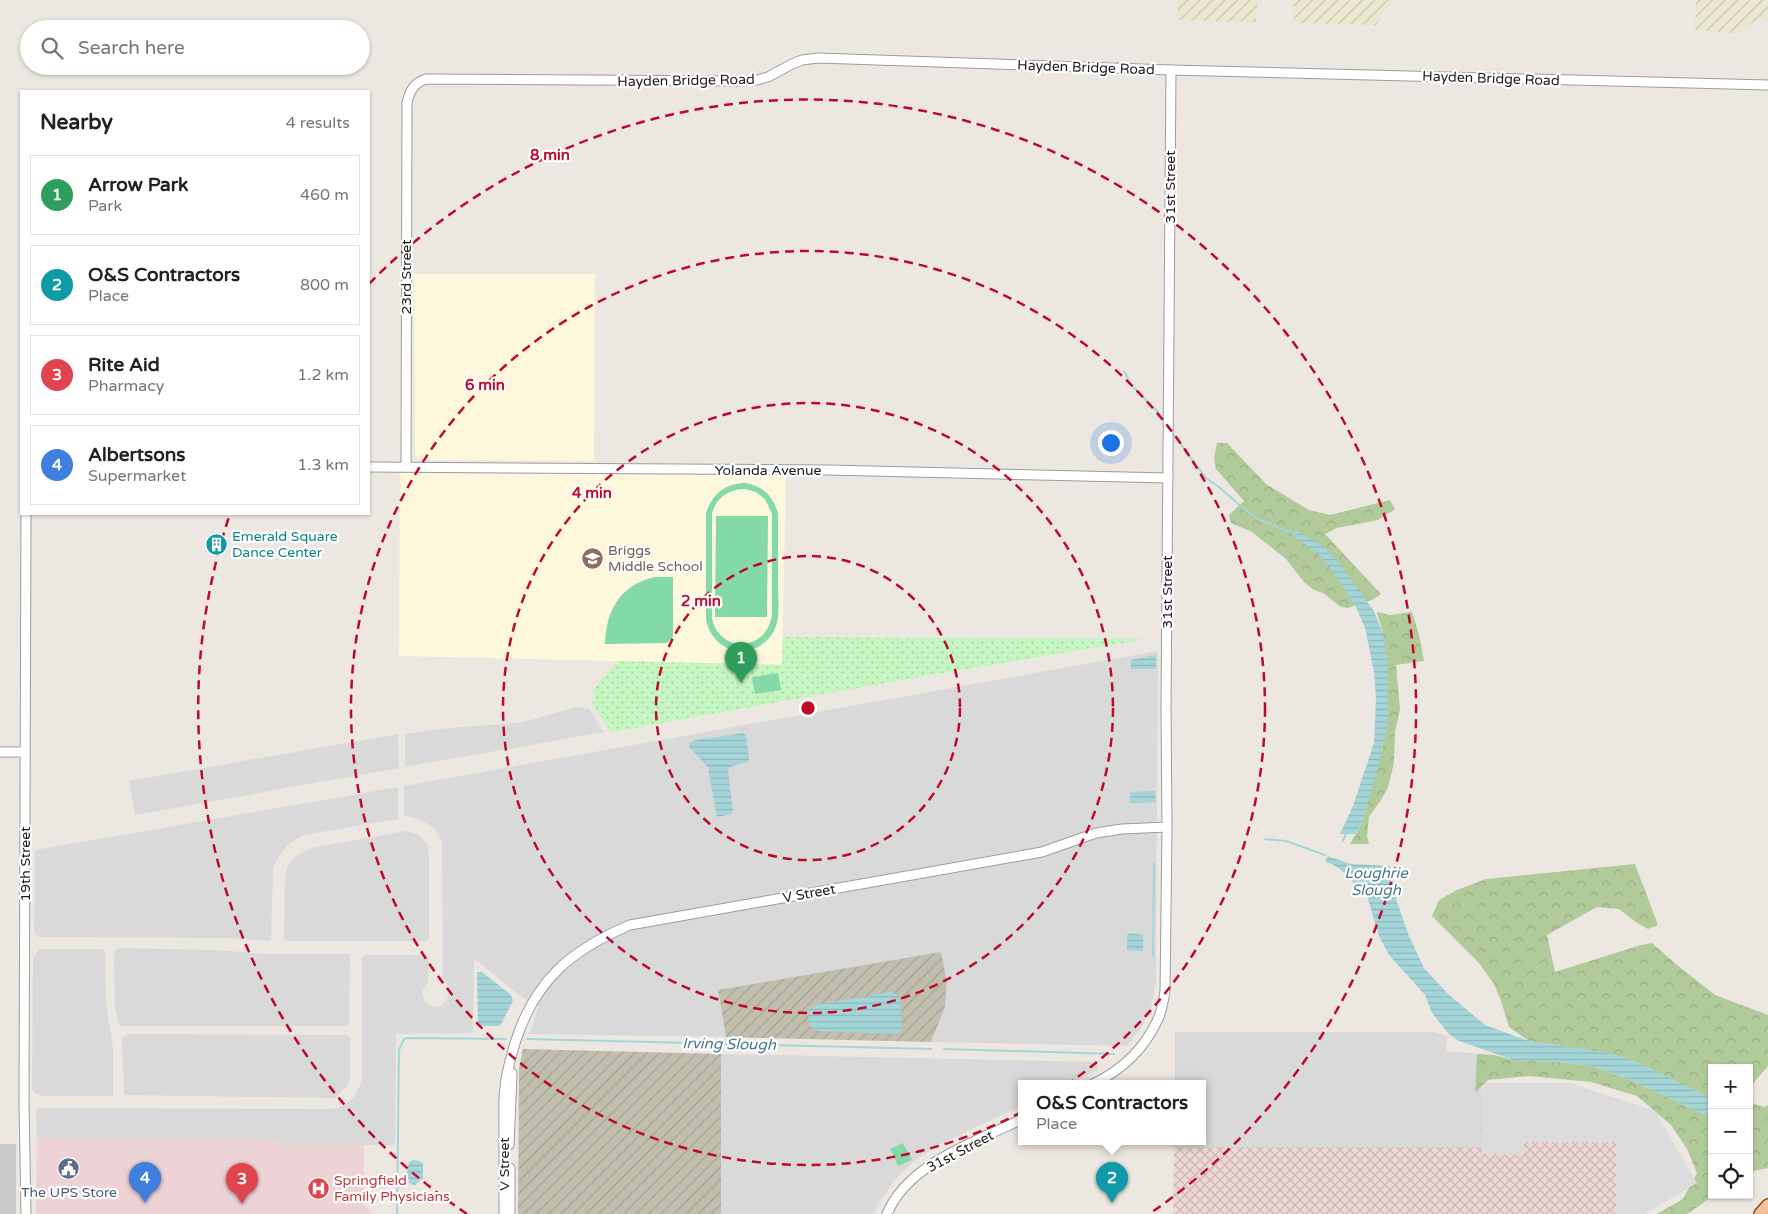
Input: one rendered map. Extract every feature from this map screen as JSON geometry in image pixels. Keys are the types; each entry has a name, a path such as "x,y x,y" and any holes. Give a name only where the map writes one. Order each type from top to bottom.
{"main road":[{"path":"1760,1214 1768,1205"}],"street":[{"name":"Hayden Bridge Road","path":"412,88 418,82 426,80 740,82 768,77 802,60 818,58 1171,70 1768,85"},
{"name":"31st Street","path":"1102,1080 1110,1076 1136,1053 1158,1018 1165,992 1171,70"},
{"name":"23rd Street","path":"406,467 407,102 412,88"},
{"name":"Yolanda Avenue","path":"370,467 822,470 1168,478"},
{"name":"19th Street","path":"26,515 24,1102 26,1214"},
{"path":"0,752 25,752"},
{"name":"V Street","path":"504,1214 504,1090 511,1055 521,1025 548,980 572,957 602,937 630,925 1042,852 1096,833 1122,829 1167,827"},
{"name":"V Street","path":"510,1214 511,1055"},
{"name":"31st Street","path":"887,1214 904,1187 929,1165 1018,1122"}],"shaded area":[{"path":"1177,0 1258,0 1256,22 1178,20"},
{"path":"1294,0 1392,0 1376,25 1293,23"},
{"path":"1696,0 1768,0 1768,20 1759,18 1740,32 1733,33 1695,30"},
{"path":"414,274 595,274 594,461 419,460 415,455"},
{"name":"Briggs Middle School","path":"400,473 786,475 782,665 399,656"},
{"path":"1158,651 1156,983 1151,1008 1140,1030 1127,1046 931,1042 945,1007 947,981 718,991 726,1037 529,1034 539,1006 523,998 474,959 473,1033 396,1034 395,1145 282,1145 281,1140 37,1138 36,1111 38,1108 329,1109 338,1108 354,1097 362,1081 362,958 365,955 424,955 428,958 429,962 428,982 422,993 425,1002 435,1007 442,1005 449,996 448,986 443,978 442,843 436,831 430,825 412,817 404,816 404,786"},
{"path":"577,707 589,709 604,732 405,767 405,734 437,729 516,723"},
{"path":"398,734 399,768 135,815 129,781"},
{"path":"398,787 398,819 304,835 287,845 273,869 271,939 269,941 226,938 38,937 34,933 35,850"},
{"path":"406,831 418,834 428,845 429,939 426,941 286,941 284,939 285,879 287,867 294,858 310,848"},
{"path":"119,948 216,950 266,954 350,954 349,1024 347,1026 122,1026 119,1025 115,1007 114,959 115,951"},
{"path":"40,949 101,949 105,951 106,1001 113,1049 113,1096 42,1096 34,1093 32,1089 33,957"},
{"path":"941,952 947,981 945,1007 931,1042 726,1037 718,990"},
{"path":"1175,1032 1432,1032 1448,1036 1445,1051 1482,1054 1482,1147 1174,1147 1174,1145 1206,1145 1206,1080 1175,1080"},
{"path":"130,1034 347,1035 350,1038 350,1077 347,1086 335,1098 124,1095 122,1040 123,1037"},
{"path":"523,1049 721,1054 721,1214 518,1214 519,1069"},
{"path":"721,1054 1098,1062 1098,1070 1076,1080 1018,1080 1018,1108 940,1144 913,1162 894,1181 878,1204 874,1214 721,1214"},
{"path":"1487,1083 1569,1083 1655,1111 1645,1214 1173,1214 1174,1147 1481,1147 1482,1090"},
{"path":"1487,1083 1569,1083 1655,1111 1697,1183 1645,1214 1616,1214 1616,1142 1524,1142 1524,1155 1482,1154 1482,1090"},
{"path":"37,1138 282,1140 282,1145 364,1145 363,1204 372,1214 36,1214"},
{"path":"0,1144 16,1144 16,1214 0,1214"}],"green space":[{"path":"1217,443 1227,443 1266,484 1309,510 1330,515 1390,500 1395,509 1378,520 1337,528 1325,534 1381,594 1374,599 1348,608 1341,607 1323,593 1314,590 1304,582 1286,559 1252,532 1231,523 1229,515 1244,501 1216,469 1214,458"},
{"path":"752,484 767,493 774,502 778,514 779,607 776,626 765,643 753,649 740,651 723,646 712,635 706,620 706,513 716,495 726,487","holes":["739,489 756,492 765,499 772,514 772,614 769,626 762,635 754,641 744,644 734,643 725,639 717,631 712,619 712,513 720,498 729,492"]},
{"path":"716,516 768,516 767,617 715,617"},
{"path":"655,577 673,577 673,637 667,643 605,644 608,620 617,601 633,586"},
{"path":"1377,612 1390,615 1412,612 1424,661 1396,665 1400,709 1395,732 1394,763 1388,787 1369,817 1367,836 1369,844 1350,844 1364,816 1383,745 1383,634"},
{"path":"783,637 1147,639 919,677 611,732 592,704 595,697 593,690 618,661 782,665"},
{"path":"778,673 781,690 755,694 752,677"},
{"path":"1635,864 1658,925 1648,929 1619,909 1597,907 1547,935 1555,972 1652,943 1715,995 1768,1015 1768,1066 1753,1083 1753,1064 1708,1064 1708,1097 1637,1062 1608,1053 1529,1041 1509,1027 1494,984 1479,963 1432,916 1439,900 1457,890 1486,879"},
{"path":"1477,1054 1494,1055 1513,1060 1593,1066 1635,1082 1708,1116 1709,1199 1687,1214 1657,1214 1683,1199 1697,1173 1687,1149 1671,1125 1637,1096 1591,1082 1529,1076 1488,1080 1475,1093"},
{"path":"1753,1104 1764,1107 1768,1105 1768,1168 1753,1171 1753,1154"},
{"path":"903,1143 912,1160 898,1166 890,1149"}],"water":[{"name":"Loughrie Slough","path":"1295,530 1324,547 1338,562 1374,611 1383,634 1387,661 1388,720 1377,771 1364,816 1355,834 1340,834 1353,806 1374,743 1376,697 1374,672 1365,628 1356,607 1333,571 1318,554 1295,537"},
{"path":"1156,655 1156,669 1131,669 1131,660"},
{"path":"743,733 746,735 748,762 732,766 728,770 733,811 731,814 717,817 708,767 689,747 689,743 696,740"},
{"path":"1155,791 1156,802 1130,803 1130,792"},
{"name":"Loughrie Slough","path":"1328,856 1351,864 1390,866 1397,902 1409,936 1424,968 1448,994 1485,1025 1529,1041 1608,1053 1637,1062 1708,1097 1708,1116 1635,1082 1593,1066 1513,1060 1457,1040 1448,1033 1432,1013 1425,995 1389,955 1379,936 1367,896 1341,870 1325,862"},
{"path":"1130,933 1143,935 1143,951 1127,950 1127,935"},
{"path":"477,972 482,972 511,995 513,1001 500,1026 480,1026 478,1024"},
{"path":"891,992 900,997 902,1027 898,1034 819,1031 815,1030 810,1024 808,1011 815,1005"},
{"path":"413,1160 420,1161 423,1164 423,1178 415,1185 409,1183 407,1171 409,1162"}],"waterway":[{"path":"1124,371 1131,385 1159,413 1164,421"},
{"path":"1173,434 1206,478 1244,509 1258,519 1296,534"},
{"path":"1343,841 1347,832"},
{"path":"1265,839 1286,841 1325,855"},
{"path":"1153,956 1154,863"},
{"path":"397,1214 399,1050 404,1039 506,1039"},
{"name":"Irving Slough","path":"527,1039 931,1049"},
{"name":"Irving Slough","path":"944,1049 1114,1054"}],"place":[{"name":"Emerald Square Dance Center","path":"216,544"},
{"name":"Briggs Middle School","path":"592,558"},
{"name":"Arrow Park","path":"741,683"},
{"name":"The UPS Store","path":"69,1169"},
{"name":"Springfield Family Physicians","path":"318,1188"},
{"name":"Albertsons","path":"145,1203"},
{"name":"O&S Contractors","path":"1112,1203"},
{"name":"Rite Aid","path":"242,1204"}]}
